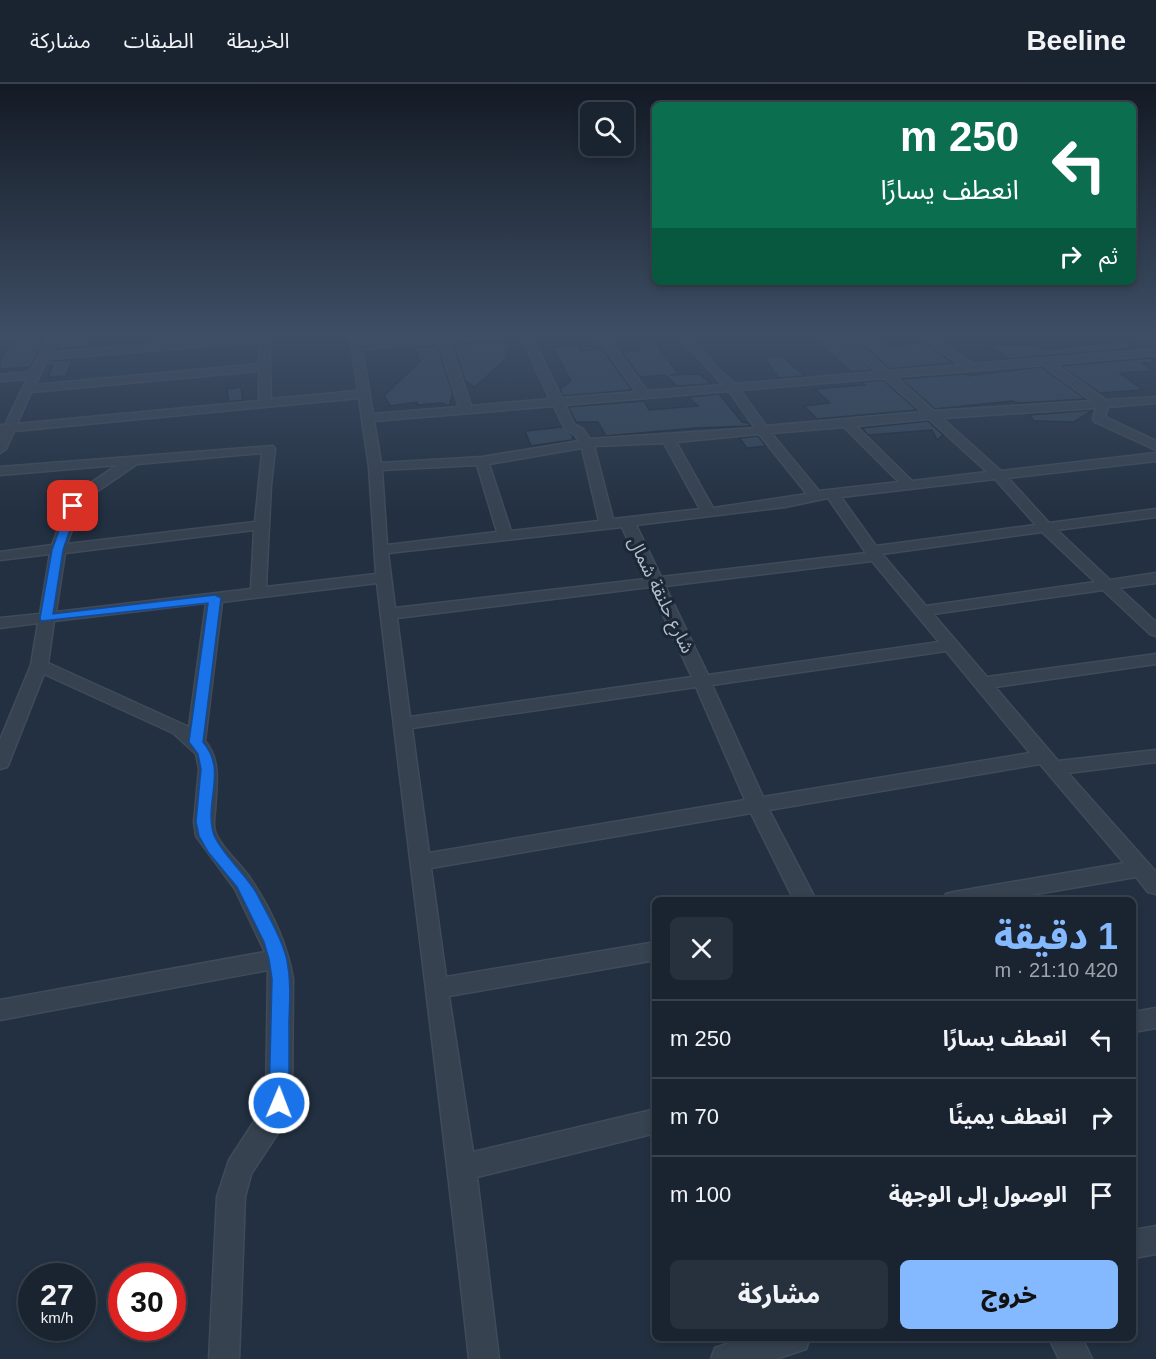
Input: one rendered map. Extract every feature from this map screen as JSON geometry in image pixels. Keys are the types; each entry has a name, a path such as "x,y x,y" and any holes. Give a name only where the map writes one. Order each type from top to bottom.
{"street":[{"path":"0,449 5,428 23,396"},
{"path":"265,396 265,404"},
{"path":"5,428 349,396"},
{"path":"364,396 375,467 383,578 436,988 462,1168 484,1359"},
{"path":"461,396 466,410"},
{"path":"552,396 569,426 579,432 586,442 608,523"},
{"path":"368,418 638,396"},
{"path":"738,396 763,431 824,495 984,683 1048,763 1156,886"},
{"path":"911,396 999,476 1047,529 1156,631"},
{"path":"1092,396 1103,403"},
{"path":"375,467 482,460 586,442 668,439 933,415 1156,400"},
{"path":"1103,403 1099,419 1156,446"},
{"path":"847,423 909,485"},
{"path":"668,439 709,513"},
{"path":"0,471 269,448 258,593"},
{"name":"شارع حلنقة شمال","path":"803,897 758,807 627,522 785,503 824,495 1156,457"},
{"path":"0,763 39,665 57,550 73,506 81,496 139,458"},
{"path":"482,460 505,535"},
{"path":"388,614 874,554 1156,513"},
{"path":"380,550 627,522"},
{"path":"0,556 262,525"},
{"path":"0,623 383,578"},
{"path":"922,611 1156,578"},
{"path":"196,742 215,598"},
{"path":"402,724 951,645"},
{"path":"984,683 1156,658"},
{"path":"39,665 172,726 196,742 205,753 208,769 204,822 206,836 243,884 273,942 278,959 281,979 279,1103 271,1121 240,1169 231,1197 224,1359"},
{"path":"420,862 1048,763 1156,756"},
{"path":"972,897 1141,868"},
{"path":"436,988 652,952"},
{"path":"0,1010 278,959"},
{"path":"1136,1022 1156,1018"},
{"path":"462,1168 652,1122"},
{"path":"1136,1244 1156,1240"},
{"path":"726,1359 785,1341"},
{"path":"1066,1341 1077,1359"}],"building":[{"path":"228,396 242,396 243,400 229,402"},
{"path":"384,396 452,396 449,406 442,403 417,405 417,402 390,406"},
{"path":"720,396 742,422 751,426 606,436 598,422 576,422 568,407 644,401 649,410 698,406 688,397"},
{"path":"822,396 901,396 917,410 817,419 804,406 830,403"},
{"path":"920,396 1081,396 1086,399 1019,403 1012,401 935,409"},
{"path":"1093,410 1074,422 1034,421 1029,415"},
{"path":"928,421 943,435 937,440 932,430 868,435 862,428"},
{"path":"562,427 573,436 572,440 531,446 525,431"},
{"path":"758,436 766,446 747,448 739,438"}],"route":[{"path":"73,506 57,550 46,618 215,598 196,742 205,753 208,769 204,822 206,836 243,884 273,942 278,959 281,979 279,1103"}]}
